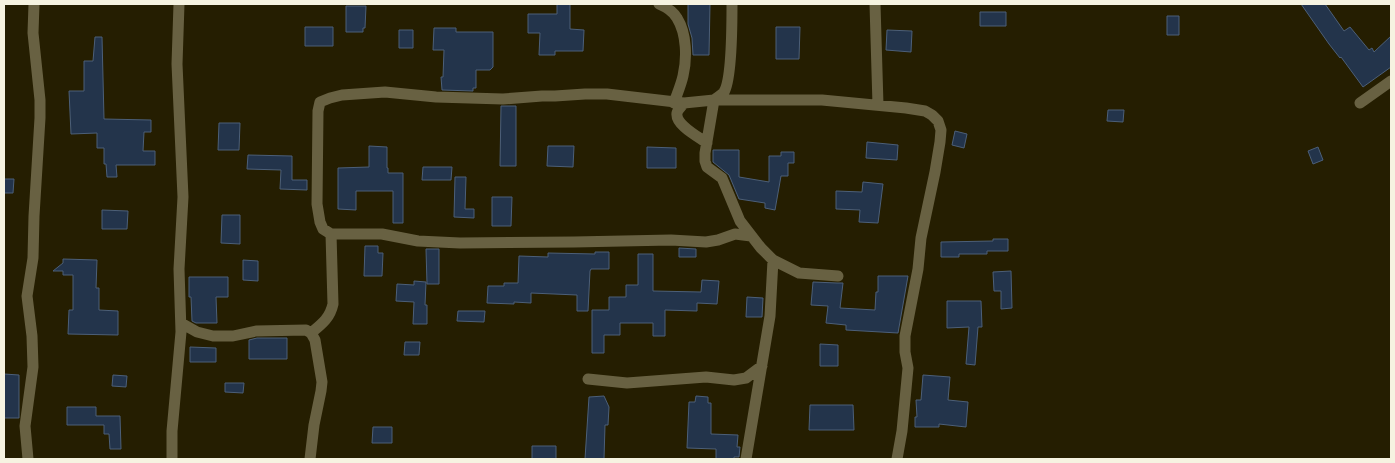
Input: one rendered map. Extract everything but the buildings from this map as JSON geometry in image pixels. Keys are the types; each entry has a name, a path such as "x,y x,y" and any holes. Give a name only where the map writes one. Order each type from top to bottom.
{"street":[{"path":"28,459 25,426 33,367 32,336 27,296 33,258 40,118 33,33 34,4"},
{"path":"172,459 172,431 178,373 180,323 179,269 183,197 176,64 179,4"},
{"path":"659,4 668,8 677,17 683,32 685,51 677,113 680,124 707,143"},
{"path":"732,4 731,51 726,86 723,93 714,100 705,161 707,167 722,178 740,221 773,260 799,274 838,276"},
{"path":"875,4 878,105"},
{"path":"1360,103 1391,81"},
{"path":"751,236 735,234 706,242 671,240 522,243 418,241 382,234 331,234 323,229 317,204 318,111 320,102 356,93 385,92 436,97 503,99 607,94 679,103 714,100 822,100 906,108 925,111 932,115 938,121 941,130 905,336 908,368 902,431 897,459"},
{"path":"735,234 740,221"},
{"path":"311,333 332,312 331,234"},
{"path":"746,459 770,316 773,260"},
{"path":"180,323 197,332 213,336 233,336 256,331 306,330 311,333 315,340 322,382 310,459"},
{"path":"588,379 627,383 706,377 734,380 746,378 762,366"}]}
